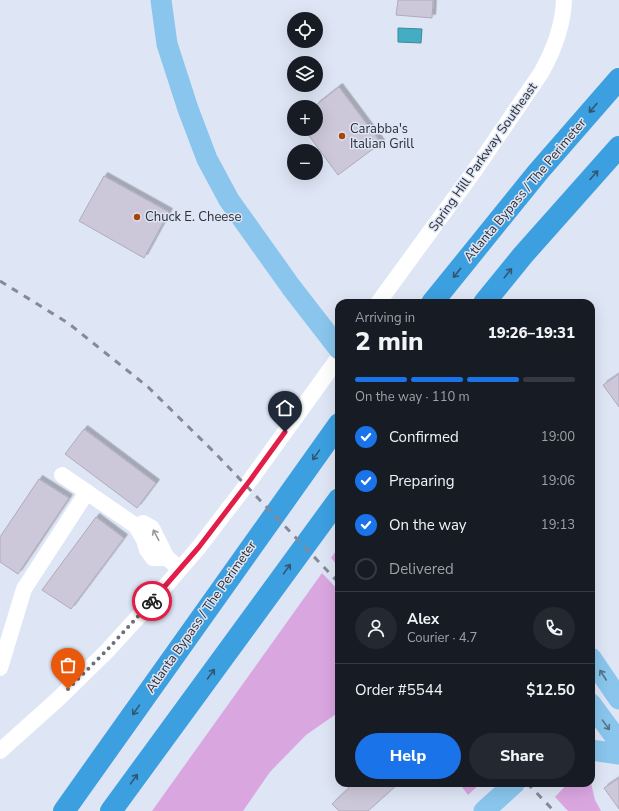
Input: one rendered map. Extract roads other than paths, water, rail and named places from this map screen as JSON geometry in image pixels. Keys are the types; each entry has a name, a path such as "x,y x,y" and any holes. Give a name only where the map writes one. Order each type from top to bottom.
{"highway":[{"name":"Atlanta Bypass / The Perimeter","path":"435,299 538,172 619,79"},
{"path":"487,299 523,255 619,147"},
{"name":"Atlanta Bypass / The Perimeter","path":"64,811 335,430"},
{"path":"111,811 335,504"}],"main road":[{"path":"161,0 167,44 188,109 207,159 229,200 335,344"},
{"path":"595,664 617,696 595,707"},
{"path":"595,712 619,742"},
{"path":"595,751 619,754"},
{"path":"484,811 511,787"}],"street":[{"name":"Spring Hill Parkway Southeast","path":"381,299 475,170 541,73 558,37 564,0"},
{"path":"0,751 58,699 150,604 199,547 251,479 335,363"},
{"path":"62,474 136,526 144,540 147,550 153,558 167,558 180,568"},
{"path":"0,668 24,589 87,492"}],"water":[{"path":"398,28 422,29 421,43 398,42"}],"railway":[{"path":"0,281 68,323 148,387 215,453 335,579"},
{"path":"531,787 554,811"}],"place":[{"name":"Carabba's Italian Grill","path":"342,136"},
{"name":"Chuck E. Cheese","path":"137,217"}]}
